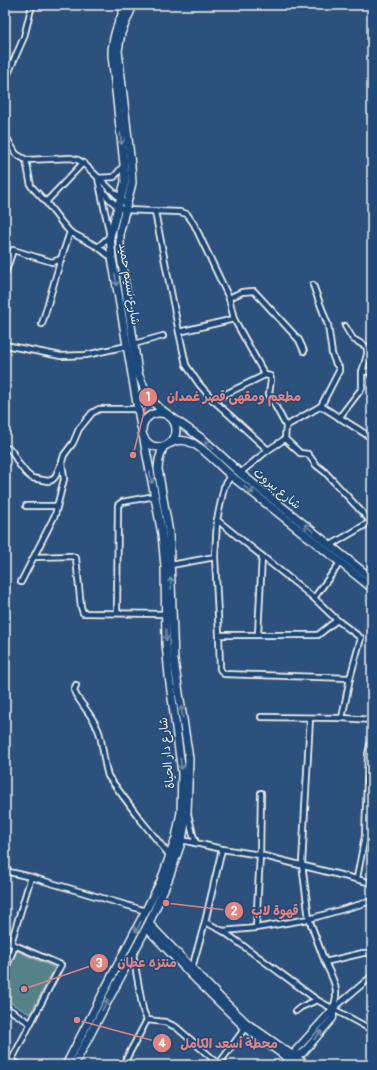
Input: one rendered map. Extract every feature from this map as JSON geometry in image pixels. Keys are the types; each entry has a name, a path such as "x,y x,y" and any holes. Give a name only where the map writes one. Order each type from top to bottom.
{"main road":[{"name":"شارع نسيم حميد","path":"126,5 114,36 112,55 125,182 120,198 123,207 120,231 120,250 141,427"},
{"name":"شارع نسيم حميد","path":"133,5 121,33 118,51 132,183 110,236 112,258 138,373 147,395 169,416"},
{"path":"158,413 169,416 176,426 176,432 171,442 163,447 152,447 144,440 141,431 144,421 152,414 158,413"},
{"name":"شارع بيروت","path":"169,416 204,440 322,543 340,563 372,588"},
{"name":"شارع دار الحياة","path":"74,1065 87,1033 146,911 168,880 182,840 187,812 189,759 174,660 168,566 156,496 144,440"},
{"name":"شارع بيروت","path":"171,442 175,440 191,442 231,476 322,543 331,545 372,579"},
{"name":"شارع دار الحياة","path":"66,1065 87,1033 147,926 158,896 161,881 179,825 182,773 168,676 165,614 169,533 158,469 163,447"}],"street":[{"path":"5,78 24,37 32,5"},
{"path":"5,135 16,154 26,160 71,158 84,163 120,198"},
{"path":"26,160 31,186 70,232 98,247 112,258"},
{"path":"46,202 84,163"},
{"path":"98,178 114,178 121,171 124,164"},
{"path":"98,178 110,236 98,247"},
{"path":"101,188 107,198 123,207 155,212 180,212 187,214 194,224 229,298 234,319 265,374 270,376 271,380 269,394 286,426 285,439"},
{"path":"155,212 186,365 199,384 214,400 268,450"},
{"path":"42,324 70,232"},
{"path":"5,274 13,250 52,262 61,259"},
{"path":"286,426 320,406 339,371 332,354 328,325 313,284"},
{"path":"229,298 242,292 254,292 299,340 304,351"},
{"path":"179,332 234,319"},
{"path":"339,418 362,388 362,372 367,355 367,347 353,339 345,326"},
{"path":"5,345 61,356 86,355 163,336"},
{"path":"362,372 372,372"},
{"path":"214,400 265,374"},
{"path":"320,406 372,438"},
{"path":"5,447 11,450 19,464 32,478 48,481 52,480 55,477 64,455 73,443 79,429 92,413 99,409 138,409"},
{"path":"240,473 268,450 285,439"},
{"path":"285,439 300,453 308,454 316,465 325,472 371,521 331,545"},
{"path":"21,582 55,515 64,479 62,462"},
{"path":"231,476 224,487 217,520 215,557 220,669 224,674 350,678"},
{"path":"116,612 118,505 122,502 156,496"},
{"path":"26,506 58,506"},
{"path":"217,520 314,598 337,620 361,638 350,678 342,718"},
{"path":"35,557 74,556 76,558 81,607 83,612 165,614"},
{"path":"258,634 262,556"},
{"path":"168,566 215,557"},
{"path":"314,598 340,563"},
{"path":"219,635 318,635 337,620"},
{"path":"76,685 74,690 76,695 92,718 100,735 105,768 108,776 170,856"},
{"path":"261,717 372,720"},
{"path":"293,1058 303,1053 333,1018 333,1009 337,1000 336,987 309,918 302,864 310,718"},
{"path":"357,878 365,836 372,736"},
{"path":"256,928 260,855 261,793"},
{"path":"187,812 196,843"},
{"path":"365,836 372,838"},
{"path":"182,840 302,864 372,883"},
{"path":"192,968 205,922 222,849"},
{"path":"5,871 31,877 146,911"},
{"path":"5,970 31,877"},
{"path":"223,931 256,928 309,918 372,901"},
{"path":"205,922 223,931 317,1000 372,1030"},
{"path":"147,926 247,1023 293,1058 297,1065"},
{"path":"147,926 200,984 245,1028 307,1065"},
{"path":"5,941 61,965 10,1063 20,1065"},
{"path":"130,1065 124,1063 147,1020 143,1010 132,953"},
{"path":"325,962 363,953 372,953"},
{"path":"333,1009 372,976"},
{"path":"296,1011 301,1006 317,1000"},
{"path":"5,1007 30,1023"},
{"path":"147,1020 165,1022 176,1027 219,1065 245,1028"}],"green space":[{"path":"17,951 55,968 30,1014 5,1000 5,977"}],"place":[{"name":"مطعم ومقهى قصر غمدان","path":"133,455"},
{"name":"قهوة لاب","path":"166,903"},
{"name":"منتزه عطان","path":"24,989"},
{"name":"محطة أسعد الكامل","path":"77,1020"}]}
